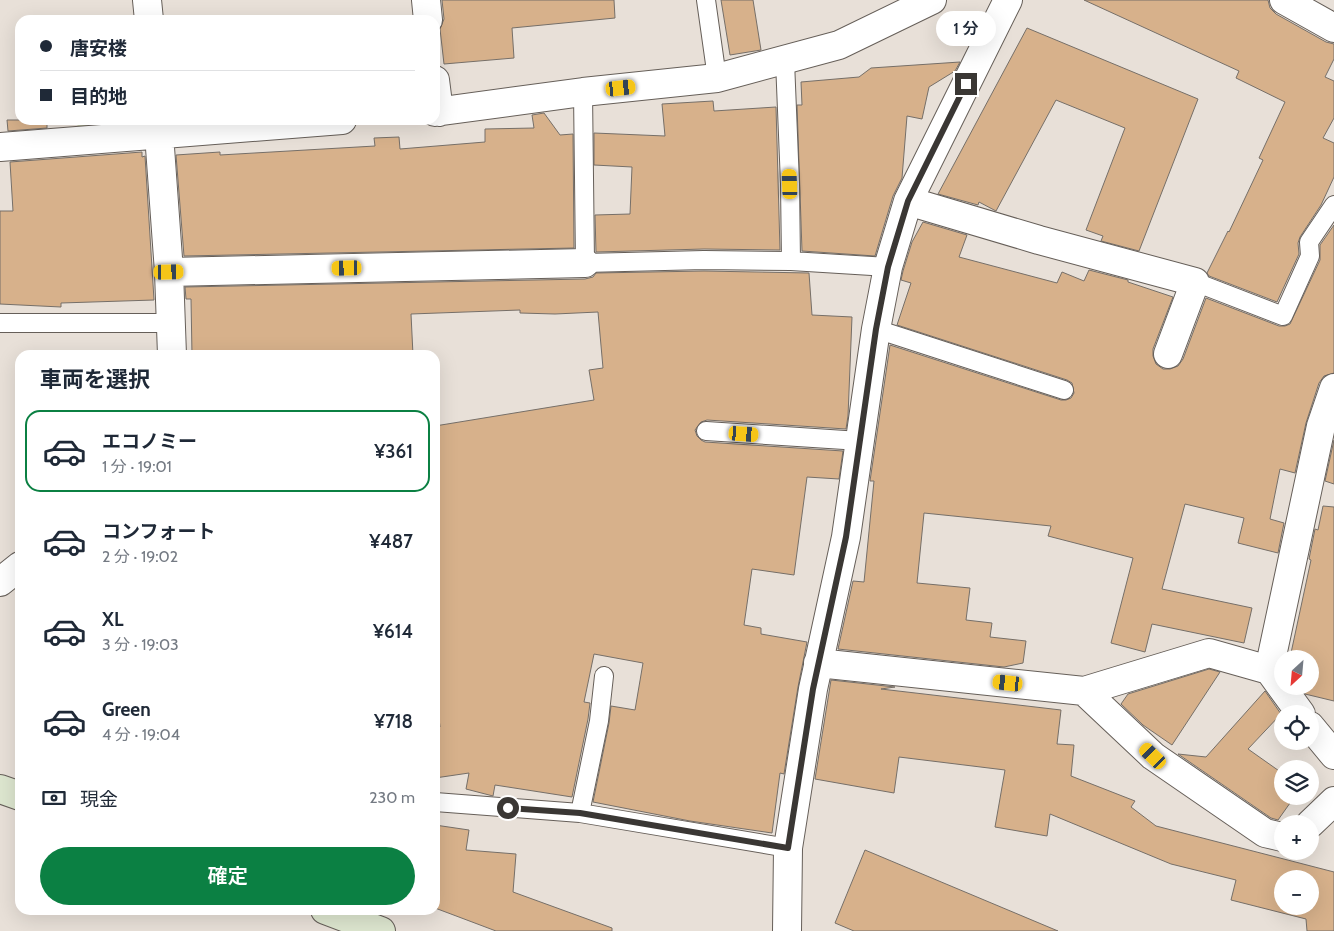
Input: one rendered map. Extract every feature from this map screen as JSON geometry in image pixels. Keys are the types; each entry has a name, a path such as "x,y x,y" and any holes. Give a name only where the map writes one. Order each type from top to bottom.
{"main road":[{"path":"0,788 15,794"},
{"path":"339,915 381,931"}],"street":[{"path":"147,0 148,15"},
{"path":"426,0 428,15"},
{"path":"440,112 583,92 716,78 839,45 932,0"},
{"path":"786,931 788,848 818,663 846,537 876,329 888,267 908,201 1008,0"},
{"path":"1284,0 1334,28"},
{"path":"0,147 158,127 211,125"},
{"path":"158,127 169,272 172,350"},
{"path":"908,201 1039,240 1195,282 1168,354"},
{"path":"169,272 585,263"},
{"path":"1269,670 1321,426 1334,388"},
{"path":"0,582 15,570"},
{"path":"818,663 1084,691 1209,653 1269,670 1294,705"},
{"path":"1084,691 1153,756 1265,833 1274,835"},
{"path":"1319,737 1334,755"},
{"path":"1319,815 1334,801"}],"lane":[{"path":"706,0 716,78"},
{"path":"785,61 791,261"},
{"path":"583,92 585,263 704,260 791,261 888,267"},
{"path":"1195,282 1283,316 1310,256 1309,242 1334,205"},
{"path":"0,323 171,323"},
{"path":"876,329 1064,390"},
{"path":"706,431 860,441"},
{"path":"580,813 599,721 604,676"},
{"path":"440,802 580,813 788,848"}],"green space":[{"path":"77,125 146,125 78,131"}],"building":[{"path":"442,0 614,0 615,18 512,28 514,58 444,64 440,29 444,19"},
{"path":"721,0 753,0 761,50 730,55"},
{"path":"1084,0 1268,0 1270,8 1276,14 1326,42 1334,44 1334,59 1325,77 1334,81 1334,118 1323,138 1334,143 1334,177 1321,205 1300,237 1298,243 1299,254 1277,302 1209,276 1207,273 1229,232 1263,160 1259,158 1285,102 1236,78 1239,71"},
{"path":"1027,28 1198,99 1139,251 1101,241 1103,236 1086,230 1125,128 1056,100 996,211 979,202 978,205 938,194"},
{"path":"960,62 955,71 929,87 922,119 907,116 902,178 893,196 875,256 802,251 797,105 802,105 801,82 859,77 871,68"},
{"path":"713,101 714,111 776,107 780,250 704,249 596,252 595,215 630,214 632,167 594,165 594,133 665,136 662,104"},
{"path":"544,113 560,135 573,134 574,248 184,256 176,155 220,152 220,155 375,146 374,138 399,137 400,149 485,142 485,129 534,128 532,115"},
{"path":"7,120 15,120 15,125 47,125 47,128 8,131"},
{"path":"142,152 142,157 145,156 154,300 61,303 61,307 0,304 0,211 13,211 10,162"},
{"path":"923,222 967,235 959,257 1057,283 1062,272 1084,281 1089,270 1128,280 1128,282 1173,297 1153,349 1156,364 1163,369 1178,366 1183,359 1206,298 1279,326 1290,324 1320,260 1320,245 1334,225 1334,373 1324,376 1319,383 1306,423 1295,473 1280,469 1270,519 1284,523 1278,553 1238,543 1244,518 1185,504 1162,589 1252,608 1244,643 1152,624 1145,652 1111,643 1133,558 1048,536 1051,526 924,513 917,583 970,588 966,620 992,623 990,637 1026,641 1023,663 1004,667 838,649 853,581 864,582 874,481 870,481 890,345 1061,400 1071,398 1074,393 1072,383 1067,380 897,325 911,283 901,280 903,271 912,242"},
{"path":"704,271 809,273 812,315 852,317 846,429 707,420 701,422 695,430 697,436 705,442 843,451 839,479 807,477 794,575 752,569 744,625 761,628 761,634 807,642 784,774 780,773 772,833 690,821 593,802 611,706 635,710 643,663 594,654 584,702 590,703 588,719 572,797 495,785 493,796 466,789 469,773 440,777 440,425 594,400 589,370 603,368 598,312 555,314 520,313 520,310 411,314 413,350 192,350 191,299 186,299 185,287 585,279 593,277 596,273"},
{"path":"1334,440 1334,484 1325,481"},
{"path":"1323,506 1334,507 1334,701 1309,695 1319,695 1319,650 1292,650 1311,560 1309,559 1315,529 1318,530"},
{"path":"1209,669 1220,672 1172,745 1143,725 1121,704 1128,694"},
{"path":"831,680 895,687 881,689 1061,710 1057,744 1074,745 1071,776 1135,801 1131,807 1156,826 1274,856 1274,860 1288,860 1334,872 1334,931 1307,931 1306,919 1290,915 1319,915 1319,870 1274,870 1274,911 1231,900 1236,880 1171,864 1050,814 1047,836 995,827 1005,770 899,757 894,793 815,779"},
{"path":"1265,691 1275,705 1274,721 1248,749 1274,767 1274,805 1289,805 1282,815 1274,815 1274,819 1271,818 1178,754 1206,757"},
{"path":"440,826 469,830 466,850 516,854 513,892 612,928 612,931 496,931 440,910"},
{"path":"865,850 1058,931 854,931 835,923"}],"route":[{"path":"508,808 580,813 788,848 813,689 846,537 876,329 888,267 908,201 966,84"}]}
